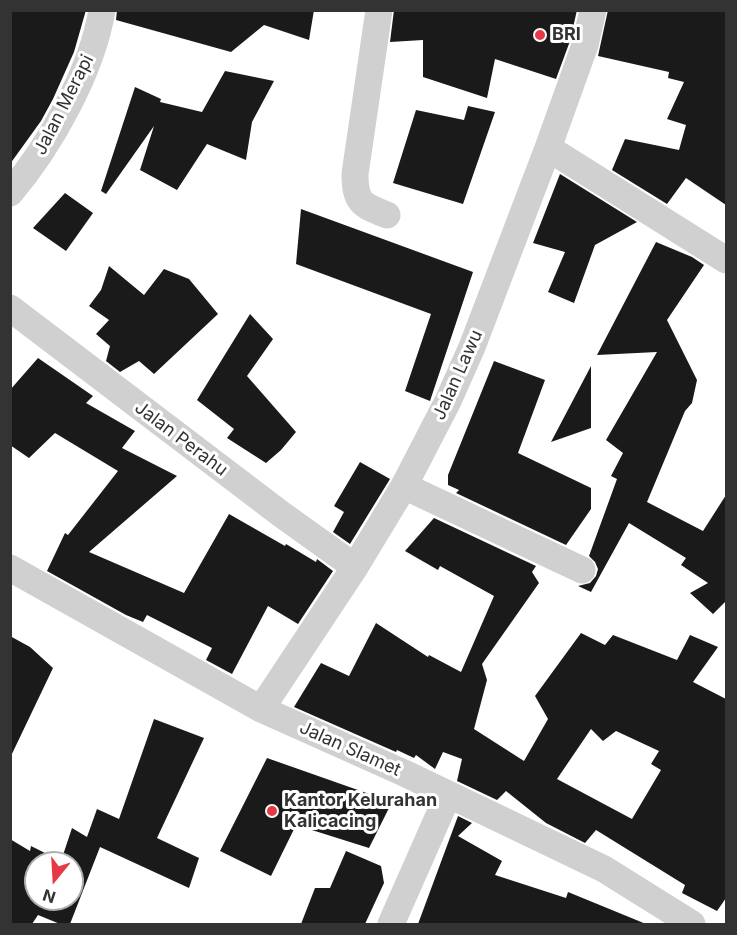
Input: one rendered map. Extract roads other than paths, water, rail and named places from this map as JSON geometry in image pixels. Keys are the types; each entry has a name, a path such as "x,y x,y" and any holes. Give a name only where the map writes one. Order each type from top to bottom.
{"street":[{"name":"Jalan Merapi","path":"10,193 39,158 60,120 94,46 102,10"},
{"path":"380,10 355,174 355,192 366,207 387,215"},
{"name":"Jalan Lawu","path":"261,709 355,567 404,486 448,401 472,347 548,148 585,45 593,10"},
{"path":"548,148 726,260"},
{"name":"Jalan Perahu","path":"10,308 271,507 355,567"},
{"path":"404,486 582,570"},
{"name":"Jalan Slamet","path":"10,568 261,709 604,869 692,924"},
{"path":"391,924 448,795"}],"place":[{"name":"BRI","path":"540,35"},
{"name":"Kantor Kelurahan Kalicacing","path":"272,811"}]}
